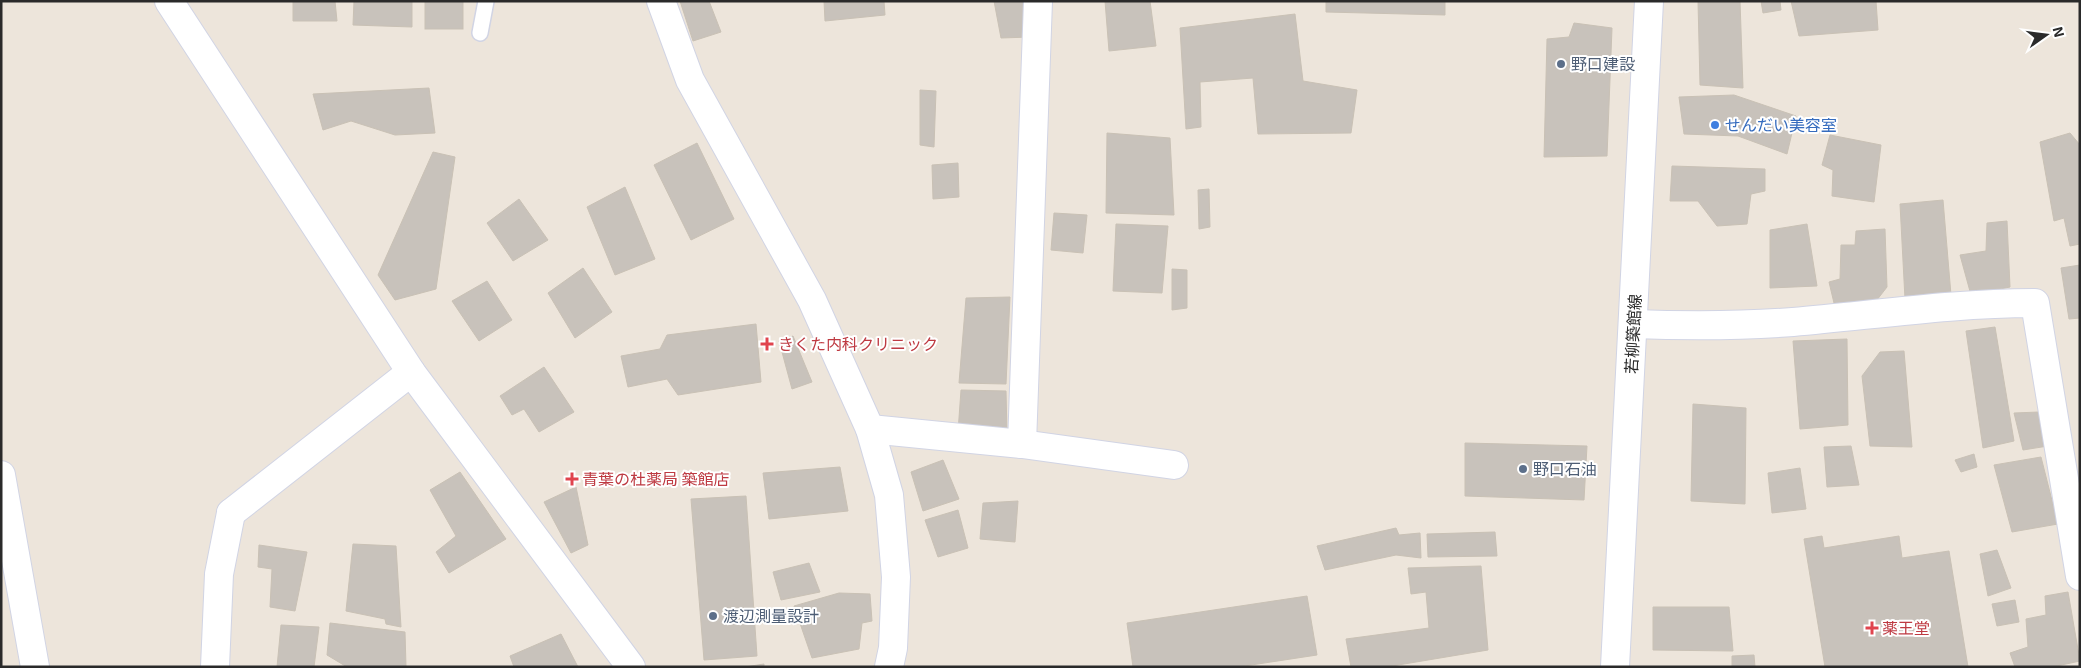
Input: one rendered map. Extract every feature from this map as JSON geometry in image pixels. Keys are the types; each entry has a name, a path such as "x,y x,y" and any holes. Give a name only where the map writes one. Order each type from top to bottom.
{"street":[{"path":"169,1 411,372 631,667"},
{"path":"661,1 690,80 812,300 870,429 889,495 896,577 894,648 889,667"},
{"path":"1022,444 1038,1"},
{"name":"若柳築館線","path":"1615,667 1649,1"},
{"path":"1633,324 1711,326 1783,323 1994,303 2035,303 2080,576"},
{"path":"215,667 219,574 231,513 411,372"},
{"path":"870,429 1022,444 1174,465"},
{"path":"1,475 35,667"}],"lane":[{"path":"480,34 486,1"}],"building":[{"path":"293,1 335,1 337,21 293,21"},
{"path":"354,1 412,1 412,27 353,25"},
{"path":"425,1 463,1 463,29 425,29"},
{"path":"680,1 709,1 721,32 693,41"},
{"path":"824,1 884,1 885,15 825,21"},
{"path":"994,1 1031,1 1030,37 1001,38"},
{"path":"1105,1 1150,1 1156,46 1109,51"},
{"path":"1326,1 1445,1 1445,15 1326,12"},
{"path":"1698,1 1740,1 1743,88 1700,85"},
{"path":"1761,1 1780,1 1781,10 1763,13"},
{"path":"1791,1 1876,1 1878,30 1799,36"},
{"path":"1295,14 1303,81 1357,90 1351,133 1258,134 1253,78 1200,82 1201,127 1186,129 1180,28"},
{"path":"1574,23 1612,28 1607,156 1544,157 1547,39 1569,37"},
{"path":"429,88 435,133 395,135 351,121 323,130 313,94"},
{"path":"920,90 936,91 934,147 920,145"},
{"path":"1734,95 1796,116 1787,154 1738,136 1684,134 1679,97"},
{"path":"1107,133 1170,138 1174,215 1106,213"},
{"path":"2070,133 2080,145 2080,244 2070,246 2064,218 2054,221 2040,142"},
{"path":"1830,135 1881,145 1874,202 1832,196 1833,170 1822,165"},
{"path":"697,143 734,219 691,240 654,165"},
{"path":"433,152 455,157 436,289 395,300 378,275"},
{"path":"958,163 959,197 933,199 932,165"},
{"path":"1672,166 1765,169 1765,191 1751,194 1747,224 1717,226 1698,201 1670,201"},
{"path":"625,187 655,259 615,275 587,207"},
{"path":"1209,189 1210,227 1199,229 1198,190"},
{"path":"519,199 548,240 513,261 487,223"},
{"path":"1943,200 1951,295 1905,299 1900,204"},
{"path":"1054,213 1087,215 1083,253 1051,250"},
{"path":"2007,221 2010,287 1971,295 1960,255 1986,251 1987,223"},
{"path":"1116,224 1168,226 1162,293 1113,291"},
{"path":"1807,224 1817,286 1770,288 1770,230"},
{"path":"1885,229 1887,287 1873,305 1834,303 1829,282 1840,279 1841,245 1855,245 1856,231"},
{"path":"2080,265 2080,318 2069,319 2061,268"},
{"path":"583,268 612,312 575,338 548,293"},
{"path":"1172,269 1187,270 1187,308 1172,310"},
{"path":"487,281 512,320 479,341 452,301"},
{"path":"1010,297 1006,384 959,383 966,298"},
{"path":"756,324 761,382 678,395 667,379 628,387 621,356 660,349 667,335"},
{"path":"1995,327 2014,441 1983,448 1966,331"},
{"path":"793,336 812,382 792,389 779,341"},
{"path":"1847,339 1848,425 1800,429 1793,341"},
{"path":"1904,351 1912,447 1870,446 1862,376 1880,352"},
{"path":"544,367 574,412 539,432 524,409 512,415 500,396"},
{"path":"961,390 1006,391 1007,434 958,432"},
{"path":"1693,404 1746,408 1745,504 1691,501"},
{"path":"2039,412 2048,446 2023,450 2014,413"},
{"path":"1465,443 1587,446 1584,500 1465,496"},
{"path":"1851,446 1859,485 1827,487 1824,447"},
{"path":"1974,454 1977,467 1961,472 1955,460"},
{"path":"2041,457 2058,524 2012,532 1994,465"},
{"path":"943,460 959,499 923,511 911,472"},
{"path":"840,467 848,511 769,519 763,473"},
{"path":"1800,468 1806,509 1772,513 1768,473"},
{"path":"460,472 506,539 449,573 436,552 456,536 430,490"},
{"path":"576,487 588,545 571,553 544,502"},
{"path":"746,496 757,656 704,660 691,499"},
{"path":"1018,501 1015,542 980,539 983,503"},
{"path":"958,510 968,548 938,557 925,520"},
{"path":"1396,528 1399,535 1420,533 1421,558 1396,555 1325,570 1317,546"},
{"path":"1495,532 1497,556 1428,557 1427,534"},
{"path":"1822,536 1824,548 1899,536 1902,558 1949,551 1968,667 1825,667 1804,539"},
{"path":"353,544 396,546 401,627 386,624 385,619 346,611"},
{"path":"259,545 307,552 295,611 270,607 272,569 258,567"},
{"path":"1997,550 2011,588 1988,596 1980,554"},
{"path":"809,563 820,592 781,600 773,572"},
{"path":"1481,566 1488,650 1386,667 1351,667 1346,639 1429,628 1426,592 1411,594 1408,568"},
{"path":"2068,592 2080,661 2052,667 2015,667 2010,653 2028,647 2026,619 2046,615 2045,596"},
{"path":"839,593 870,594 872,621 862,623 859,649 812,658 794,606"},
{"path":"1307,596 1317,655 1238,667 1133,667 1127,623"},
{"path":"2015,600 2019,622 1997,626 1992,604"},
{"path":"1653,607 1729,607 1733,651 1653,650"},
{"path":"330,623 405,632 406,667 347,667 327,655"},
{"path":"281,625 319,627 314,667 277,667"},
{"path":"561,634 578,667 514,667 510,656"},
{"path":"1754,655 1755,667 1732,667 1732,656"},
{"path":"764,664 764,667 745,667"}],"place":[{"name":"野口建設","path":"1561,64"},
{"name":"せんだい美容室","path":"1715,125"},
{"name":"きくた内科クリニック","path":"767,344"},
{"name":"野口石油","path":"1523,469"},
{"name":"青葉の杜薬局 築館店","path":"572,479"},
{"name":"渡辺測量設計","path":"713,616"},
{"name":"薬王堂","path":"1872,628"}]}
